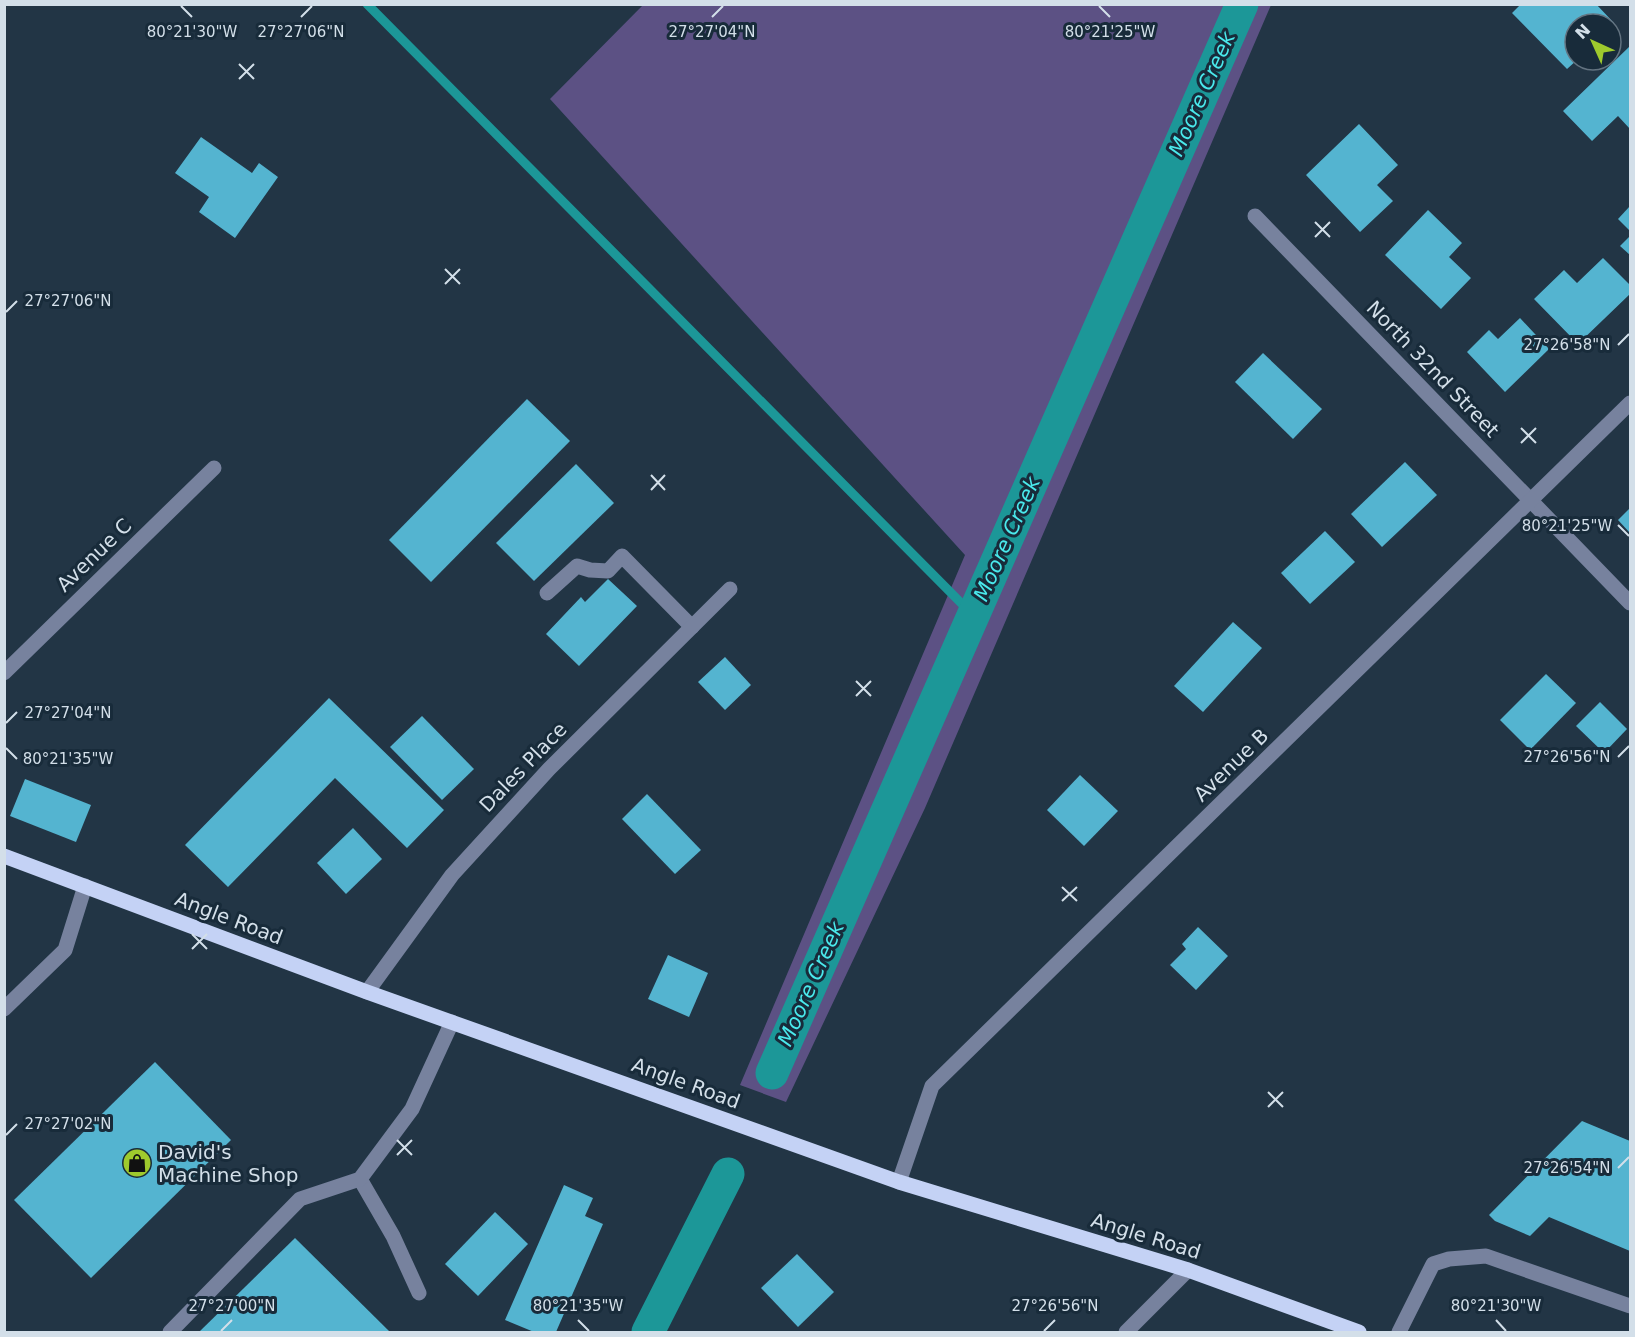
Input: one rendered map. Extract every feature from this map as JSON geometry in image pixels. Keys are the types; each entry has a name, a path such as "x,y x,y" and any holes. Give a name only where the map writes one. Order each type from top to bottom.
{"main road":[{"name":"Angle Road","path":"4,856 367,992 899,1182 1188,1270 1359,1332"}],"street":[{"name":"North 32nd Street","path":"1255,216 1630,603"},
{"name":"Avenue B","path":"899,1182 932,1086 1630,403"},
{"name":"Avenue C","path":"4,673 214,468"},
{"path":"547,593 577,566 590,570 608,571 622,556 692,627"},
{"name":"Dales Place","path":"367,992 452,874 549,769 730,589"},
{"path":"4,1009 65,950 85,886"},
{"path":"170,1332 300,1199 360,1179 412,1109 452,1022"},
{"path":"360,1179 393,1236 419,1293"},
{"path":"1399,1332 1433,1264 1449,1259 1486,1256 1630,1306"},
{"path":"1126,1332 1188,1270"}],"shaded area":[{"path":"643,5 1271,5 925,808 786,1102 740,1085 965,555 550,99"}],"building":[{"path":"1521,4 1596,4 1604,12 1563,12 1563,65 1512,13"},
{"path":"1630,46 1630,129 1618,116 1592,141 1563,111 1603,72 1623,72 1623,53"},
{"path":"1359,124 1398,165 1377,185 1393,201 1360,232 1306,175"},
{"path":"201,137 252,173 259,163 278,177 235,238 199,212 209,197 175,173"},
{"path":"1630,206 1630,231 1618,219"},
{"path":"1428,210 1462,243 1449,257 1471,278 1441,309 1385,255"},
{"path":"1630,236 1630,255 1620,246"},
{"path":"1603,258 1630,285 1630,294 1578,344 1534,299 1564,270 1577,283"},
{"path":"1520,318 1549,349 1505,392 1467,352 1489,330 1498,339"},
{"path":"1263,353 1322,409 1293,439 1235,382"},
{"path":"527,399 570,441 431,582 389,540"},
{"path":"1405,462 1437,495 1382,547 1351,514"},
{"path":"576,464 614,503 534,581 496,543"},
{"path":"1630,508 1630,533 1618,520"},
{"path":"1325,531 1355,562 1310,604 1281,573"},
{"path":"608,579 637,606 579,666 546,634 581,597 585,602"},
{"path":"1233,622 1262,648 1203,712 1174,686"},
{"path":"725,657 751,685 725,710 698,682"},
{"path":"1546,674 1576,703 1530,750 1500,720"},
{"path":"329,698 444,810 407,848 335,778 228,887 185,845"},
{"path":"1600,702 1627,729 1604,753 1576,726"},
{"path":"422,716 474,769 442,800 390,747"},
{"path":"1080,775 1118,811 1084,846 1047,810"},
{"path":"25,779 91,805 76,842 10,816"},
{"path":"647,794 701,850 675,874 622,819"},
{"path":"353,828 382,859 346,894 317,863"},
{"path":"1198,927 1228,956 1196,990 1170,965 1186,949 1182,944"},
{"path":"668,955 708,973 689,1017 648,999"},
{"path":"155,1062 231,1140 91,1278 14,1200"},
{"path":"1582,1121 1630,1141 1630,1251 1549,1217 1530,1236 1495,1221 1489,1215"},
{"path":"564,1185 593,1198 585,1216 603,1224 556,1332 534,1332 505,1320"},
{"path":"495,1212 528,1244 478,1296 445,1264"},
{"path":"295,1238 390,1332 199,1332"},
{"path":"797,1254 834,1292 798,1327 761,1288"}],"waterway":[{"path":"367,4 973,615"},
{"name":"Moore Creek","path":"772,1073 1242,4"},
{"path":"648,1332 728,1174"}],"place":[{"name":"David's Machine Shop","path":"137,1163"}]}
